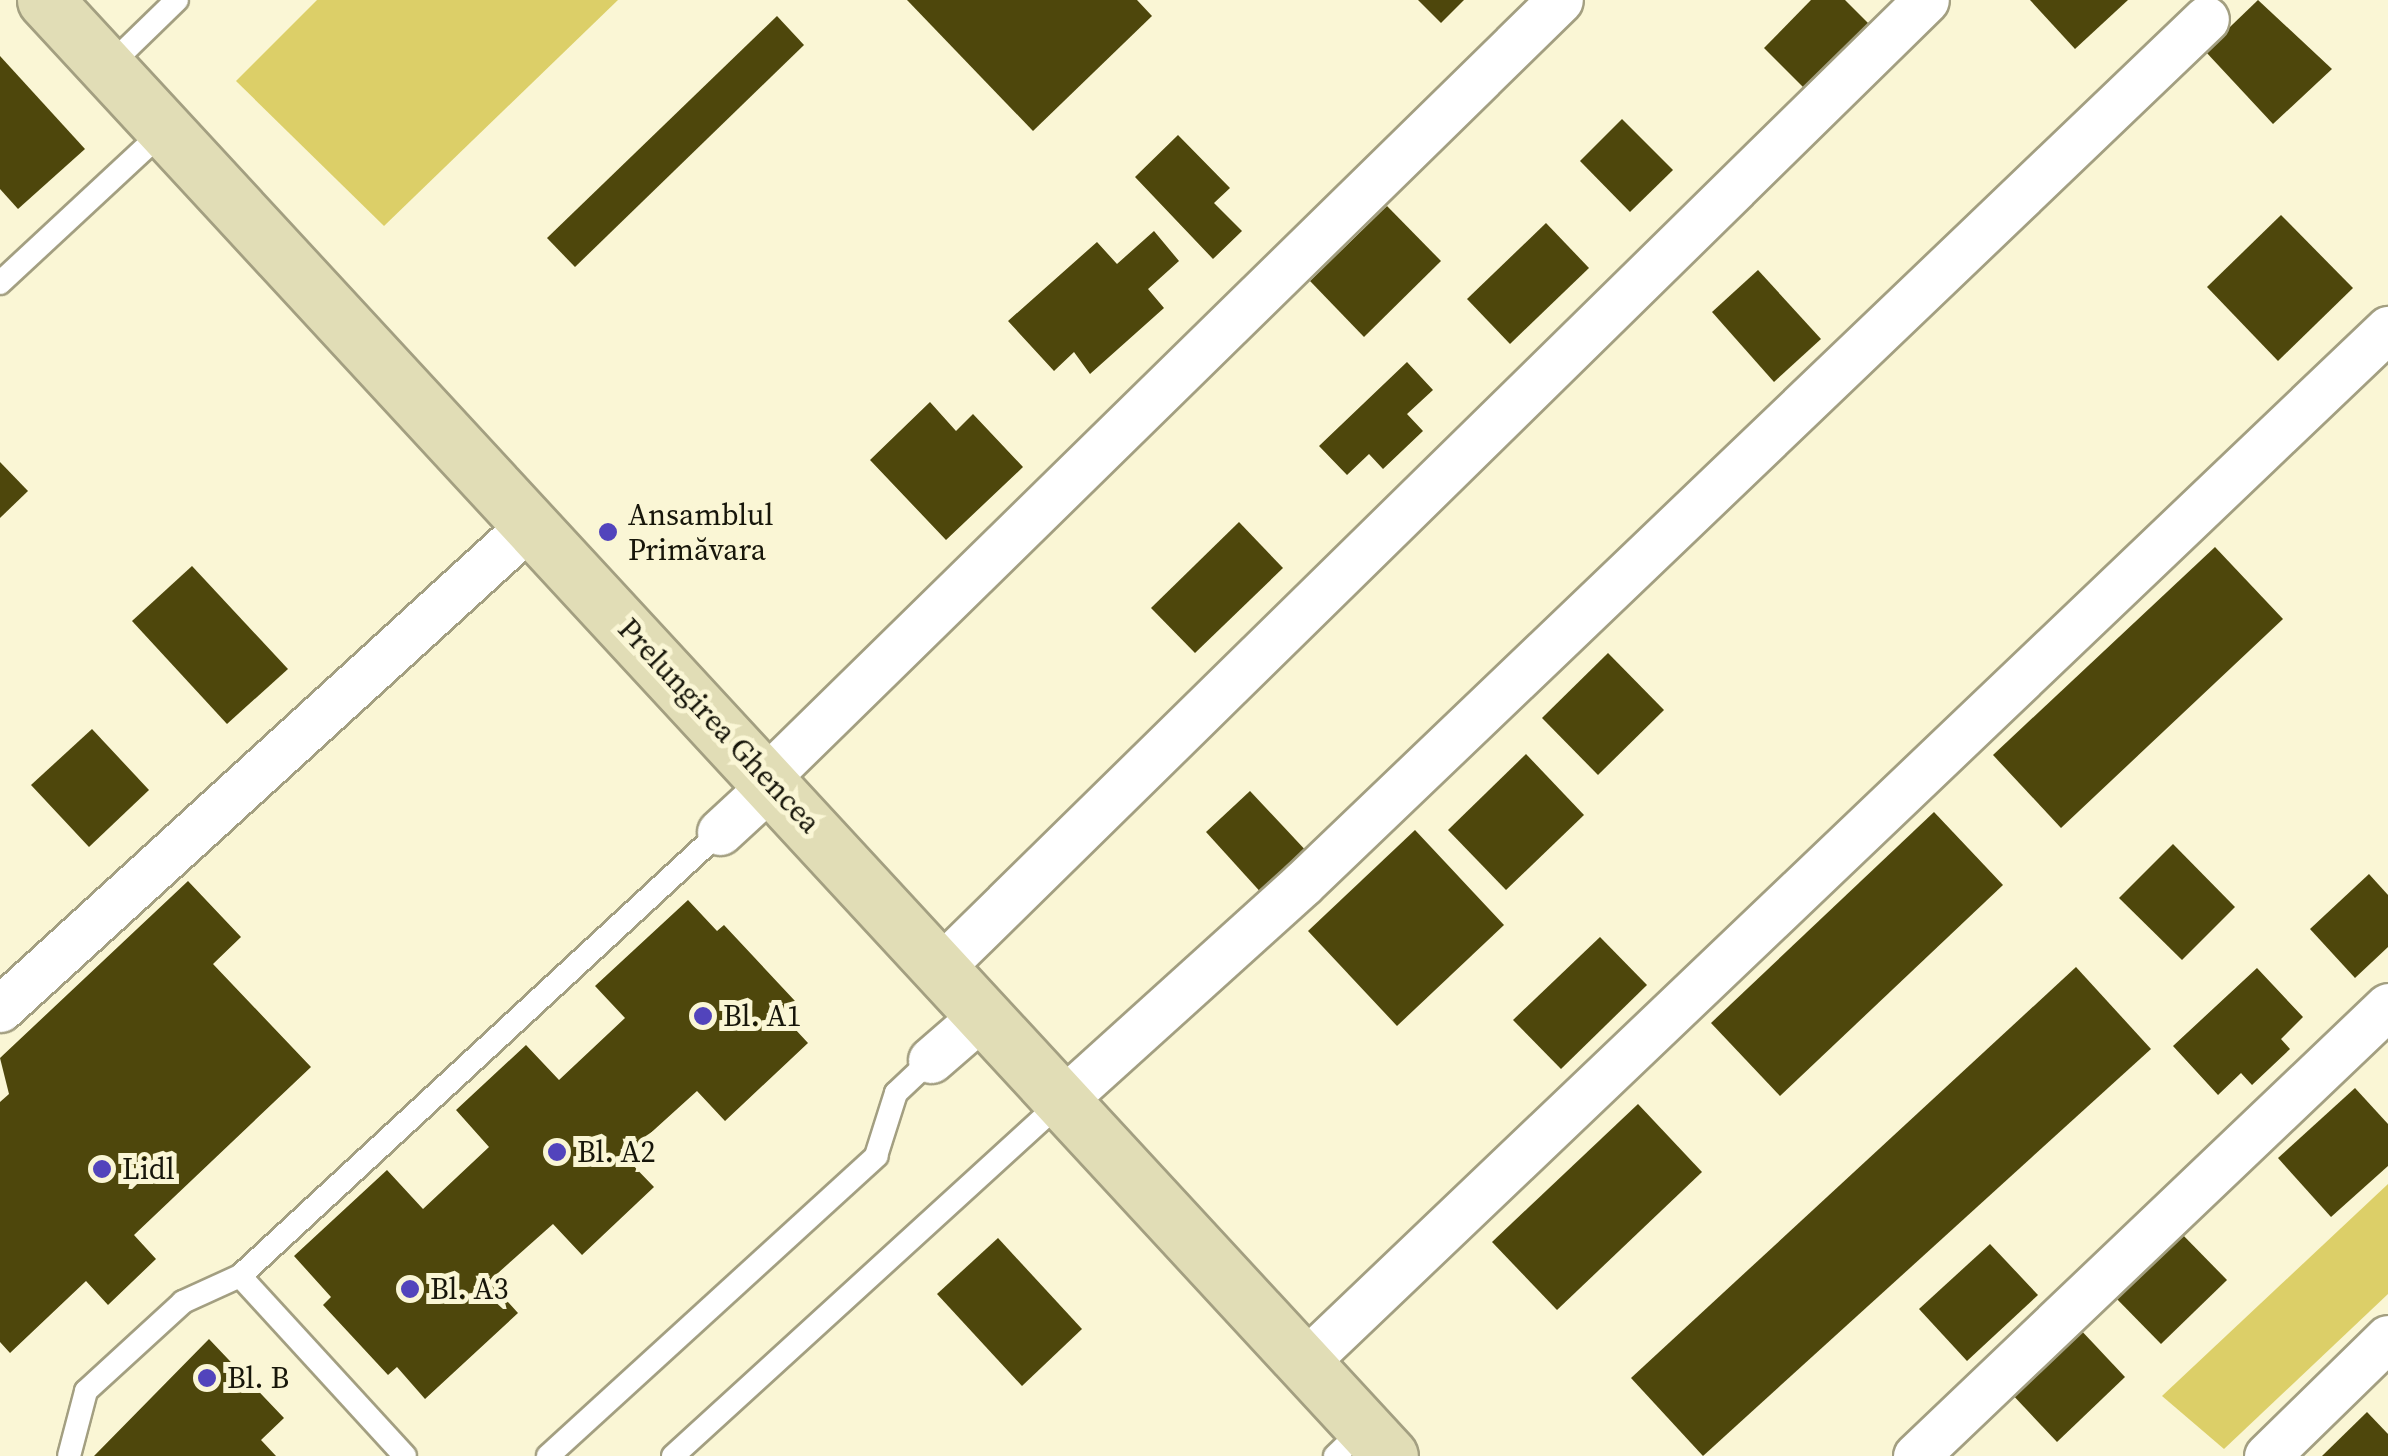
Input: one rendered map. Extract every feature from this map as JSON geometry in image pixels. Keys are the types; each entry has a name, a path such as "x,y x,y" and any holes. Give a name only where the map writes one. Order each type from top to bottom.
{"main road":[{"name":"Prelungirea Ghencea","path":"45,0 1305,1362 1363,1447"}],"street":[{"path":"720,832 1560,0"},
{"path":"941,967 1926,0"},
{"path":"1063,1100 1302,884 2206,20"},
{"path":"1305,1362 2388,328"},
{"path":"0,1008 530,524"},
{"path":"1916,1456 2388,1006"},
{"path":"932,1060 982,1015"},
{"path":"2267,1456 2388,1338"}],"lane":[{"path":"108,68 178,0"},
{"path":"0,283 166,129"},
{"path":"69,1456 86,1391 183,1302 240,1276 720,832"},
{"path":"548,1456 876,1156 896,1093 932,1060"},
{"path":"673,1456 1063,1100"},
{"path":"240,1276 406,1456"}],"shaded area":[{"path":"317,0 618,0 384,226 236,81"},
{"path":"2388,1184 2388,1294 2224,1449 2162,1396"}],"building":[{"path":"907,0 1137,0 1152,16 1033,131"},
{"path":"1418,0 1464,0 1441,23"},
{"path":"1811,0 1845,0 1871,26 1806,90 1764,48"},
{"path":"2030,0 2128,0 2075,49"},
{"path":"2258,0 2332,69 2273,124 2205,51"},
{"path":"777,16 804,45 575,267 547,238"},
{"path":"0,56 85,149 18,209 0,189"},
{"path":"1622,119 1673,170 1630,212 1580,161"},
{"path":"1178,135 1230,188 1214,203 1242,231 1213,259 1135,177"},
{"path":"1387,206 1441,261 1364,337 1310,281"},
{"path":"2281,215 2353,288 2278,361 2207,287"},
{"path":"1546,223 1589,268 1510,344 1467,299"},
{"path":"1154,231 1179,261 1148,289 1164,308 1090,374 1074,352 1054,371 1008,321 1097,242 1117,264"},
{"path":"1758,270 1821,339 1774,382 1712,312"},
{"path":"1407,362 1433,390 1407,414 1423,431 1383,469 1369,454 1347,475 1319,446"},
{"path":"930,402 956,431 973,414 1023,467 946,540 870,460"},
{"path":"0,462 28,491 0,518"},
{"path":"1239,522 1283,568 1195,653 1151,608"},
{"path":"2215,547 2283,619 2061,828 1993,755"},
{"path":"192,566 288,669 227,724 132,621"},
{"path":"1608,653 1664,710 1598,775 1542,718"},
{"path":"92,729 149,790 89,847 31,785"},
{"path":"1526,754 1584,815 1506,890 1448,830"},
{"path":"1250,791 1310,855 1265,897 1206,832"},
{"path":"1934,812 2003,885 1780,1096 1711,1023"},
{"path":"1415,830 1504,925 1397,1026 1308,931"},
{"path":"2173,844 2235,907 2182,960 2119,898"},
{"path":"2369,874 2388,895 2388,947 2355,978 2310,929"},
{"name":"Lidl","path":"188,881 241,937 213,964 311,1067 134,1235 156,1259 108,1305 86,1281 10,1353 0,1342 0,1102 9,1094 0,1058"},
{"path":"688,900 717,931 724,925 795,1001 781,1014 808,1043 725,1121 697,1091 625,1157 654,1187 582,1255 553,1224 489,1281 518,1313 425,1399 397,1367 388,1375 323,1305 331,1297 294,1256 387,1170 423,1209 489,1147 456,1110 526,1045 559,1080 625,1018 595,986"},
{"path":"1600,937 1647,985 1561,1069 1513,1020"},
{"path":"2076,967 2151,1049 1703,1456 1631,1378"},
{"path":"2257,968 2303,1017 2281,1039 2290,1049 2252,1085 2241,1073 2218,1095 2173,1046"},
{"path":"2355,1088 2388,1124 2388,1166 2331,1217 2278,1158"},
{"path":"1638,1104 1702,1172 1557,1310 1492,1242"},
{"path":"2178,1230 2227,1280 2161,1344 2112,1294"},
{"path":"998,1238 1082,1329 1022,1386 937,1294"},
{"path":"1990,1244 2038,1295 1967,1361 1919,1309"},
{"path":"2078,1327 2125,1377 2057,1442 2009,1391"},
{"name":"Bl. B","path":"209,1339 284,1418 261,1440 276,1456 94,1456"},
{"path":"2367,1412 2388,1434 2388,1456 2322,1456"}],"place":[{"name":"Ansamblul Primăvara","path":"608,532"},
{"name":"Bl. A1","path":"703,1016"},
{"name":"Bl. A2","path":"557,1152"},
{"name":"Lidl","path":"102,1169"},
{"name":"Bl. A3","path":"410,1289"},
{"name":"Bl. B","path":"207,1378"}]}
